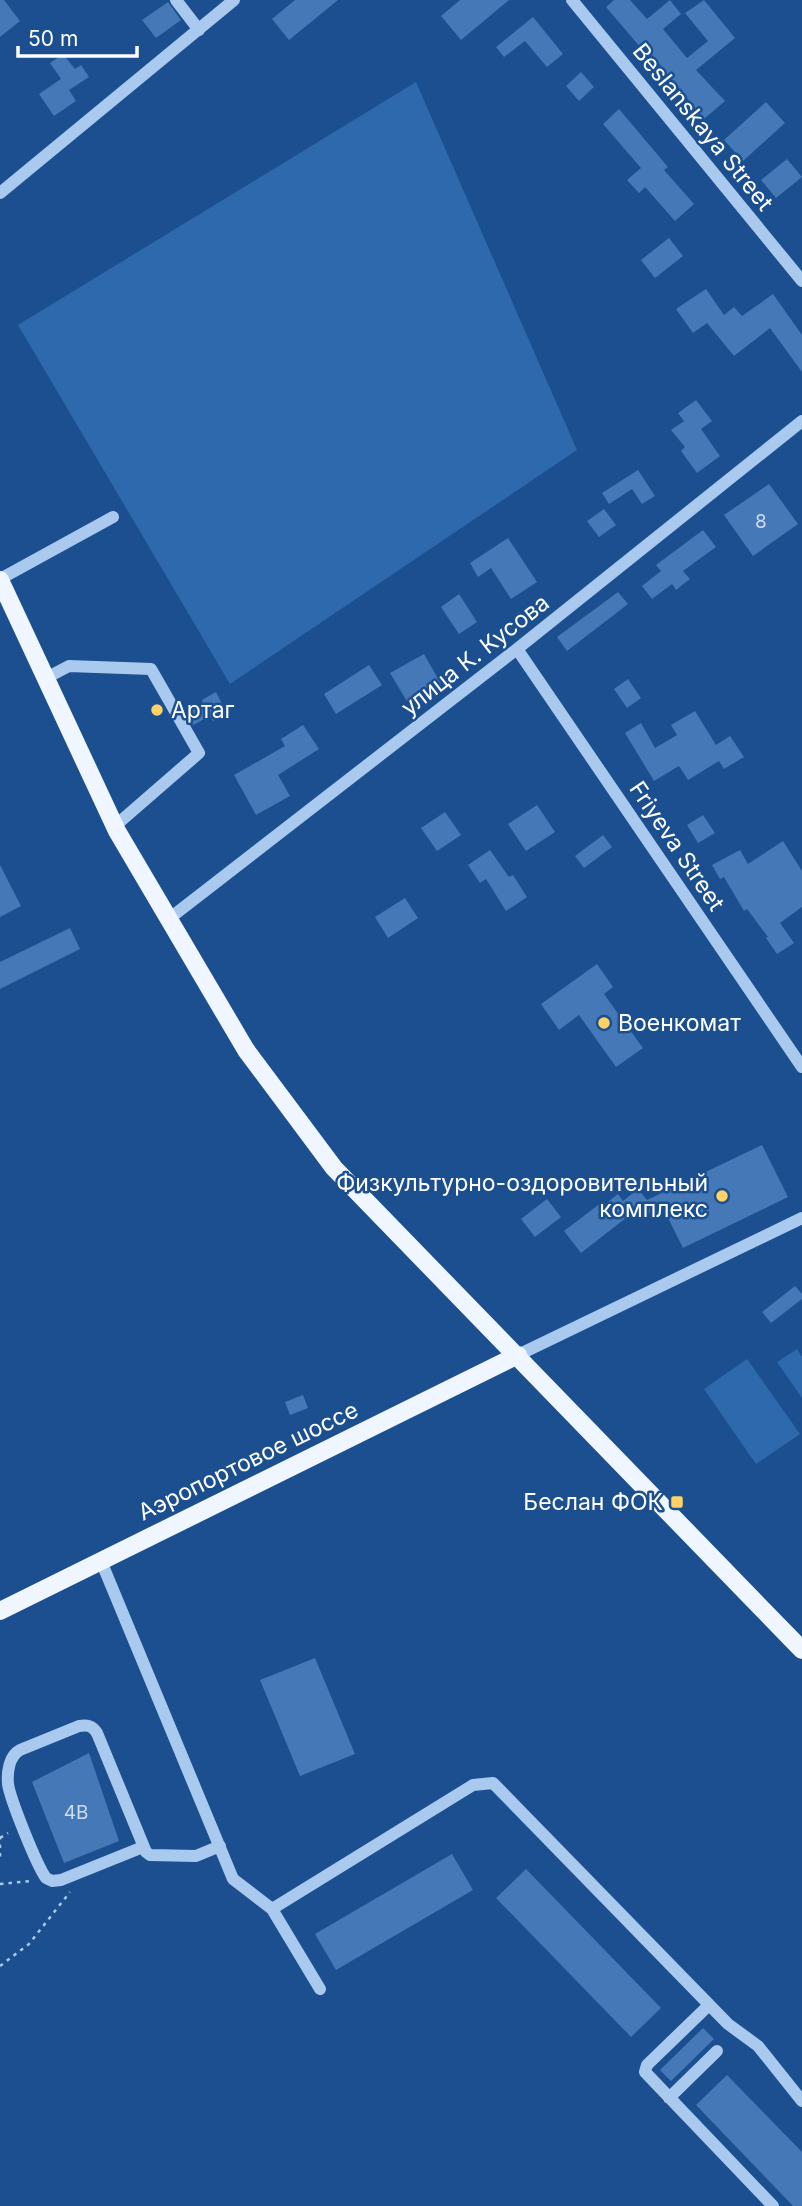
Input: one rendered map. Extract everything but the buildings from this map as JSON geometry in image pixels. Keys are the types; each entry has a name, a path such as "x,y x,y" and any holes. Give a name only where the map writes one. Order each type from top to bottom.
{"main road":[{"path":"0,580 115,826 246,1049 334,1168 802,1650"},
{"name":"Аэропортовое шоссе","path":"0,1611 517,1355"}],"street":[{"path":"176,0 199,30"},
{"path":"0,193 234,0"},
{"name":"Beslanskaya Street","path":"572,0 802,281"},
{"name":"улица К. Кусова","path":"170,918 517,649 802,421"},
{"path":"0,580 113,517"},
{"name":"Friyeva Street","path":"517,649 802,1067"},
{"path":"46,678 69,666 151,669 199,753 115,826"},
{"path":"517,1355 802,1218"},
{"path":"102,1561 233,1879 272,1909 320,1989"},
{"path":"143,1847 61,1880 52,1881 46,1878 10,1794 8,1785 12,1756 20,1749 88,1725 97,1732 143,1847 150,1855 189,1857 220,1846"},
{"path":"272,1909 473,1785 493,1783 728,2024 758,2046 802,2101"},
{"path":"709,2005 645,2069 646,2075 773,2206"},
{"path":"668,2098 718,2051"}],"path":[{"path":"0,1837 0,1861"},
{"path":"0,1966 29,1944 78,1883 74,1875"},
{"path":"0,1884 46,1878"}],"shaded area":[{"path":"416,82 577,450 230,684 18,325"},
{"path":"797,1349 802,1357 802,1398 777,1362"},
{"path":"747,1359 800,1434 756,1464 704,1389"}],"place":[{"name":"Артаг","path":"157,710"},
{"name":"Военкомат","path":"604,1023"},
{"name":"Физкультурно-оздоровительный комплекс","path":"722,1196"},
{"name":"Беслан ФОК","path":"677,1502"}]}
